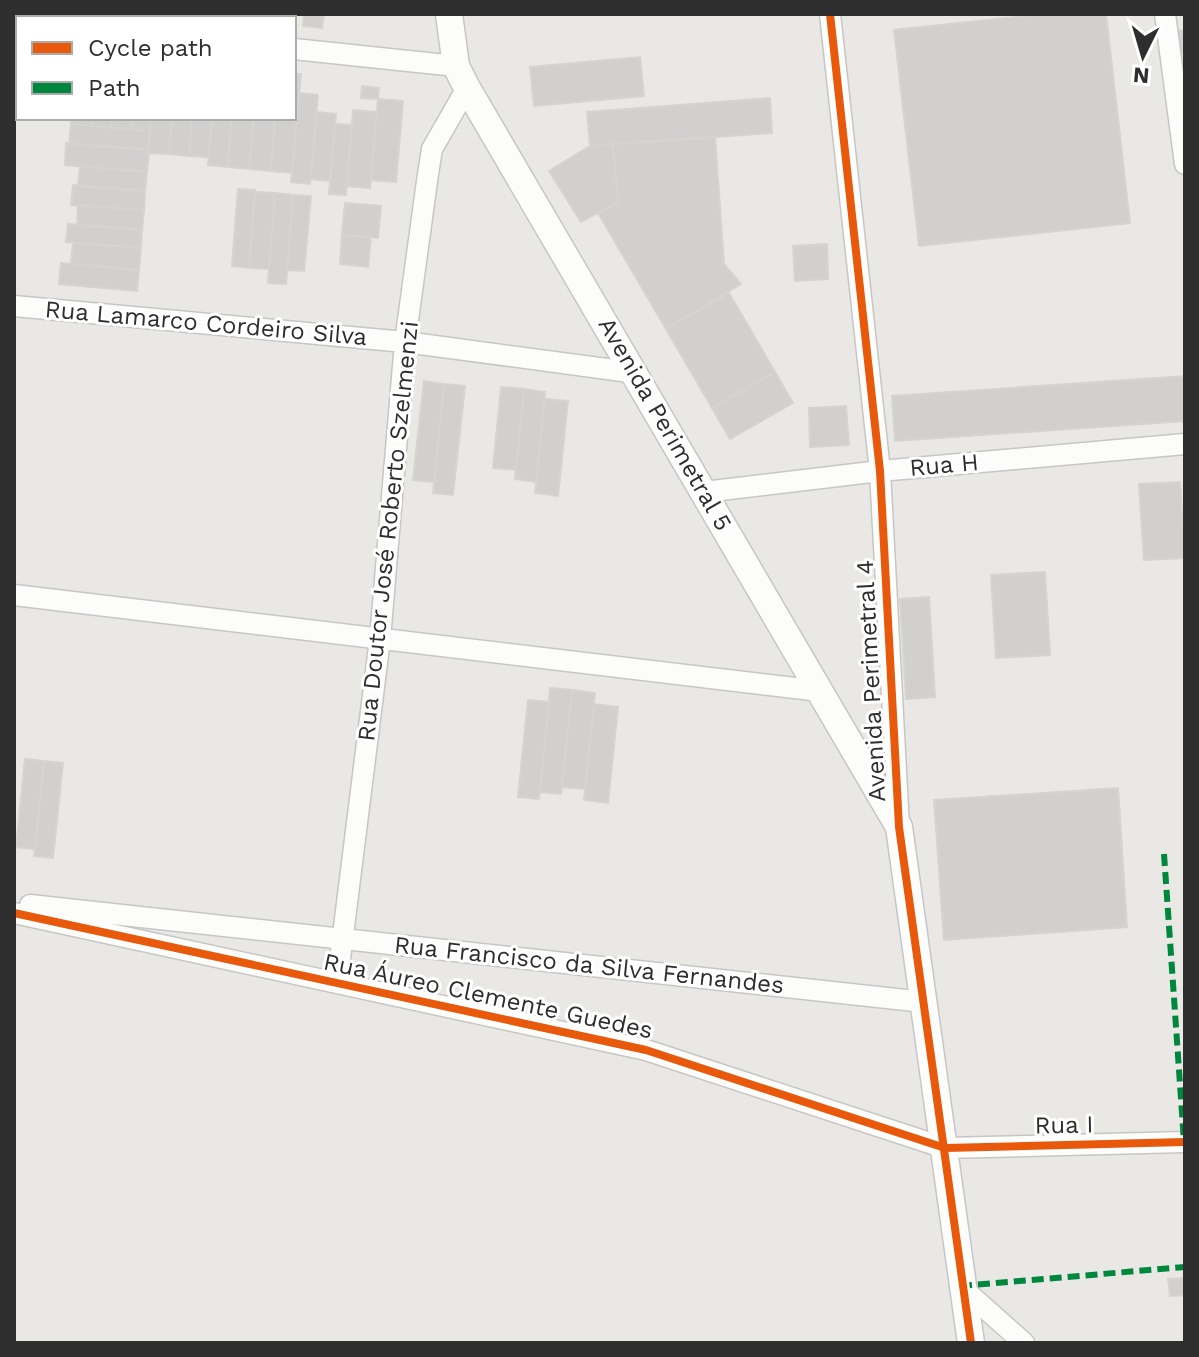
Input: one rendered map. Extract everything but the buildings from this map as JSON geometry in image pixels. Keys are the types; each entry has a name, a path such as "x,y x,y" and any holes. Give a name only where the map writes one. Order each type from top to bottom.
{"street":[{"name":"Avenida Perimetral 5","path":"449,14 461,77 637,373 899,827"},
{"name":"Avenida Perimetral 4","path":"830,14 880,471 899,827 945,1148 960,1286 971,1343"},
{"path":"1165,14 1185,164"},
{"path":"14,53 16,30"},
{"path":"296,49 461,77"},
{"name":"Rua Doutor José Roberto Szelmenzi","path":"337,983 380,639 405,342 432,149 461,77"},
{"name":"Rua Lamarco Cordeiro Silva","path":"14,306 405,342 637,373"},
{"name":"Rua H","path":"704,492 880,471 1185,444"},
{"path":"14,595 820,691"},
{"name":"Rua Francisco da Silva Fernandes","path":"14,903 924,1002"},
{"name":"Rua Áureo Clemente Guedes","path":"14,913 646,1050 945,1148"},
{"name":"Rua I","path":"945,1148 1185,1142"},
{"path":"960,1286 1024,1343"}],"marked path":[{"path":"1164,854 1184,1142"},
{"path":"960,1286 1185,1267"}],"cycle path":[{"path":"830,14 880,471 899,827 971,1343"},
{"path":"14,913 646,1050 945,1148 1185,1142"}]}
